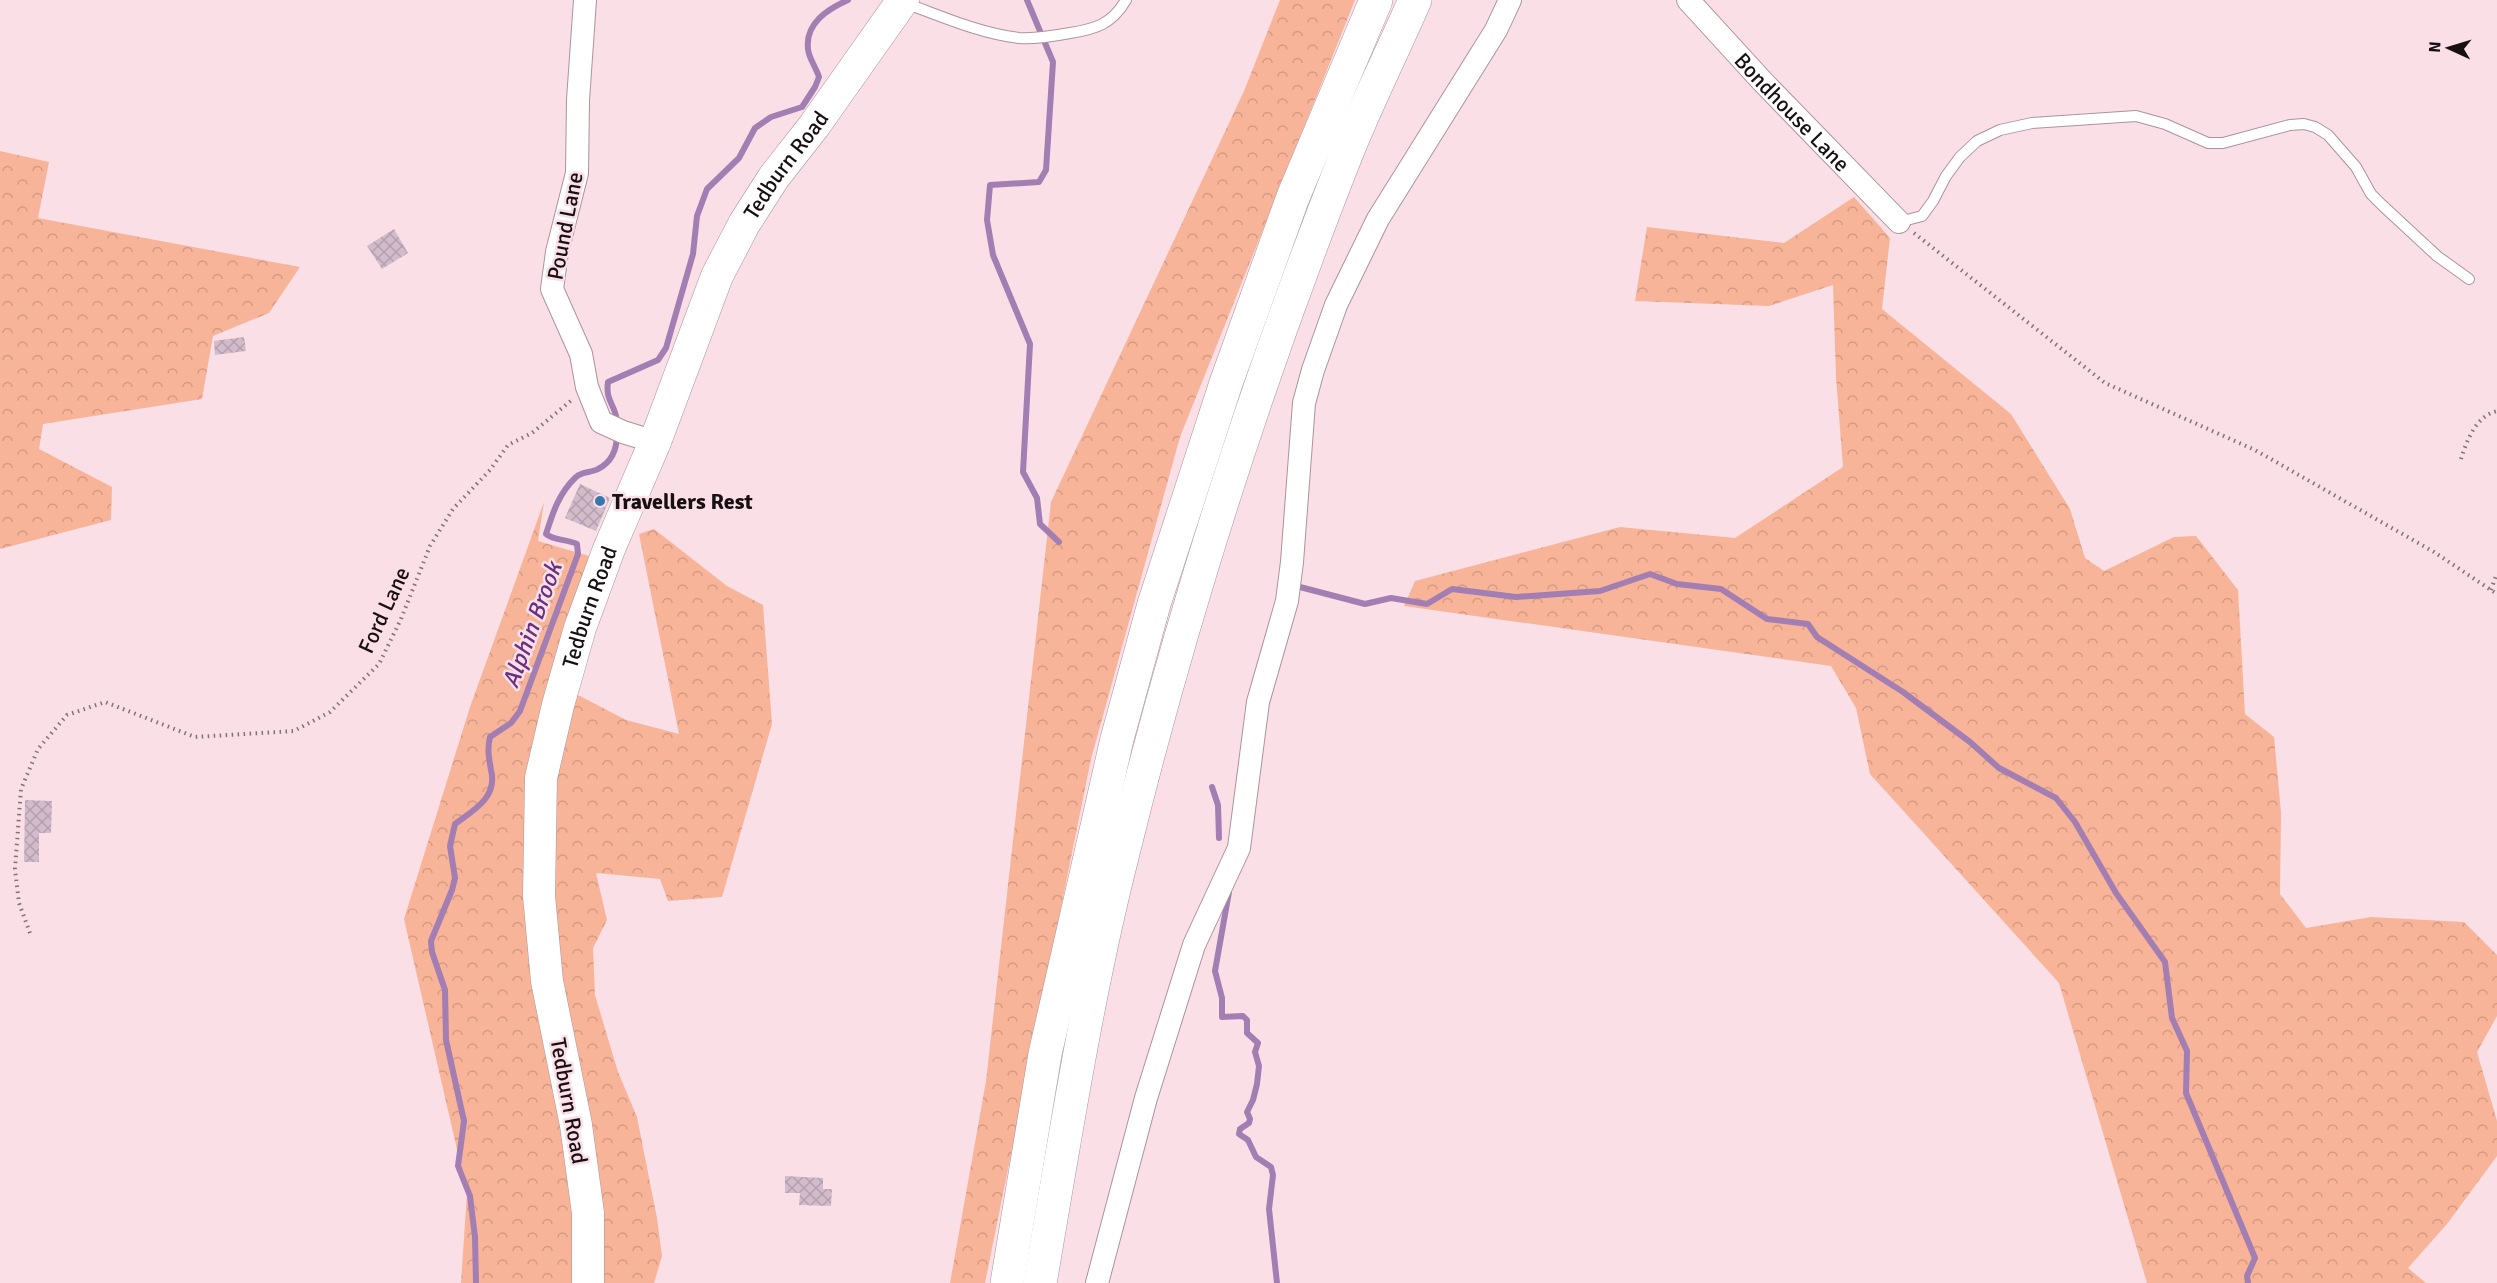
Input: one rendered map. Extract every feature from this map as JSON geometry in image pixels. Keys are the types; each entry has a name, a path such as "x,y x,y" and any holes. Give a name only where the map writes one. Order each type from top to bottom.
{"highway":[{"path":"1007,1283 1045,1054 1117,738 1154,604 1222,394 1293,197 1376,0"},
{"path":"1040,1283 1079,1058 1122,855 1211,534 1267,365 1345,156 1415,0"}],"street":[{"name":"Pound Lane","path":"585,0 578,100 577,173 557,252 552,289 581,354 587,387 602,422 623,432 655,442"},
{"path":"1097,1283 1146,1098 1194,945 1239,848 1258,702 1287,601 1304,404 1313,370 1336,304 1378,219 1496,30 1510,0"},
{"name":"Bondhouse Lane","path":"1688,0 1762,81 1899,222"},
{"name":"Tedburn Road","path":"588,1283 588,1213 576,1125 547,981 539,896 541,778 558,705 580,628 609,549 655,442 717,276 744,224 774,177 902,1"}],"lane":[{"path":"902,1 994,32 1020,38 1034,38 1099,28 1121,9 1126,0"},
{"path":"1899,222 1922,216 1960,157 1977,141 2000,130 2041,122 2136,116 2165,124 2208,143 2223,143 2290,125 2304,124 2315,127 2328,135 2356,167 2371,194 2437,256 2469,279"}],"path":[{"path":"1899,222 2105,383 2255,450 2434,552 2497,594"},
{"name":"Ford Lane","path":"30,933 19,903 15,870 21,789 38,749 67,715 105,702 195,737 294,731 330,712 379,664 401,618 430,546 453,509 490,470 508,444 532,433 587,387"},
{"path":"2461,459 2473,431 2483,418 2497,411"},
{"path":"2491,590 2497,573"}],"green space":[{"path":"1280,0 1355,0 1180,437 1091,759 985,1283 950,1283 986,1081 1051,502 1244,91"},
{"path":"0,151 49,162 38,218 300,267 269,313 213,336 202,399 43,424 39,449 112,487 111,520 0,549"},
{"path":"1854,197 1890,238 1882,309 2011,414 2070,509 2085,558 2104,571 2174,537 2196,536 2238,590 2245,714 2274,737 2281,812 2280,894 2306,928 2371,917 2464,922 2497,955 2497,1016 2477,1052 2497,1121 2497,1156 2447,1224 2408,1268 2426,1283 2147,1283 2059,983 1870,774 1856,708 1831,666 1404,606 1415,581 1620,527 1735,538 1843,467 1836,377 1833,285 1769,306 1635,301 1647,227 1784,243"},
{"path":"544,502 538,541 589,556 549,689 580,696 626,720 679,734 639,534 654,529 727,586 763,605 772,724 722,897 668,901 660,879 596,873 607,920 593,948 595,995 618,1072 637,1117 657,1218 662,1256 654,1283 461,1283 467,1193 404,919 470,707"}],"building":[{"path":"394,229 408,253 382,269 367,246"},
{"path":"244,337 246,351 215,355 214,341"},
{"path":"580,484 610,498 596,531 565,518"},
{"path":"25,800 52,801 51,833 39,833 39,862 24,862"},
{"path":"785,1176 823,1178 823,1189 832,1189 831,1206 799,1205 800,1193 785,1193"}],"waterway":[{"name":"Alphin Brook","path":"617,424 608,395 608,382 658,360 666,348 693,254 697,216 707,189 739,158 755,128 771,117 802,107 819,77 808,49 810,32 819,18 848,0"},
{"path":"1027,0 1053,62 1046,170 1039,182 990,185 987,220 993,255 1030,344 1023,472 1037,498 1040,524 1059,542"},
{"name":"Alphin Brook","path":"476,1283 475,1237 470,1196 458,1166 464,1121 446,1040 445,990 432,952 431,941 455,878 450,846 455,824 477,808 488,795 492,779 489,754 490,737 511,723 520,711 578,554 577,544 546,534 551,518 557,503 570,483 581,474 598,469 610,459 615,449 617,434"},
{"path":"1300,587 1365,604 1391,598 1427,604 1452,589 1516,597 1600,591 1650,574 1677,584 1721,589 1767,619 1808,624 1817,637 1903,692 1970,742 1999,768 2056,798 2075,822 2116,893 2165,962 2172,1018 2187,1051 2186,1093 2255,1258 2247,1276 2248,1283"},
{"path":"1212,787 1218,805 1219,838"},
{"path":"1229,892 1215,971 1222,998 1222,1017 1243,1016 1247,1020 1247,1033 1258,1043 1255,1052 1259,1066 1257,1084 1247,1112 1250,1119 1249,1123 1240,1129 1239,1134 1248,1140 1256,1157 1271,1167 1273,1175 1269,1209 1277,1283"}],"place":[{"name":"Travellers Rest","path":"600,501"}]}
